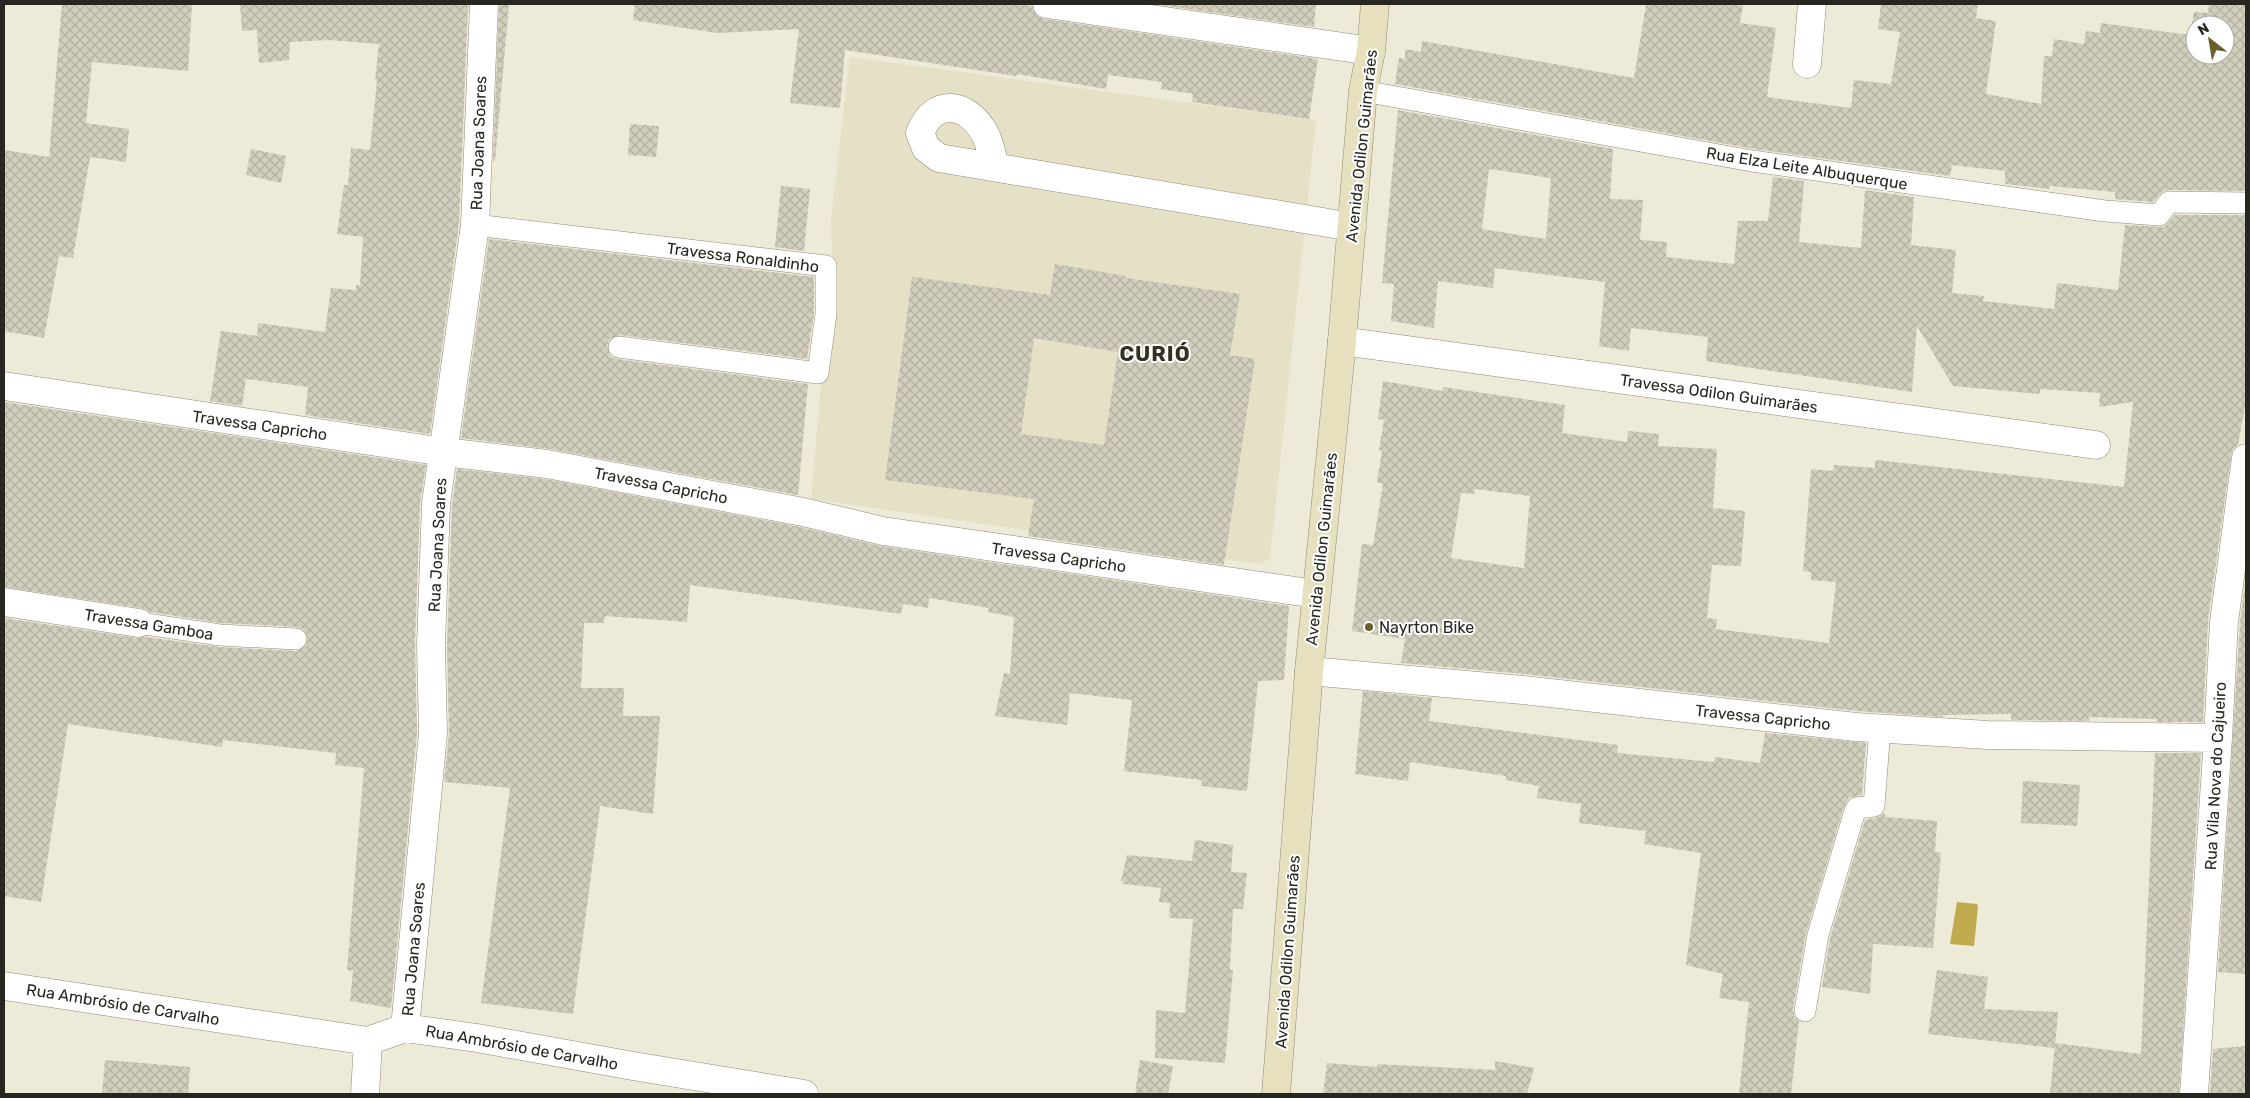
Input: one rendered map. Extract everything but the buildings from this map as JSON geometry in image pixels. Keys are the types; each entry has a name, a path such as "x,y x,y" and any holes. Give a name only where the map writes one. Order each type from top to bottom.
{"street":[{"name":"Rua Joana Soares","path":"405,1028 433,734 431,645 436,514 475,225 484,4"},
{"path":"1048,4 1094,7 1371,51"},
{"name":"Avenida Odilon Guimarães","path":"1276,1094 1309,671 1342,341 1363,91 1371,51 1374,4"},
{"path":"1807,64 1812,4"},
{"path":"995,167 1352,227"},
{"name":"Travessa Odilon Guimarães","path":"1342,341 2096,445"},
{"name":"Travessa Capricho","path":"4,386 444,452 547,464 654,483 883,530 1316,594"},
{"name":"Rua Vila Nova do Cajueiro","path":"2194,1094 2224,622 2246,458"},
{"name":"Travessa Gamboa","path":"4,602 138,622"},
{"name":"Travessa Capricho","path":"1309,671 1523,690 1880,728 1988,735 2218,738"},
{"name":"Rua Ambrósio de Carvalho","path":"4,986 368,1042 405,1028 476,1038 804,1094"},
{"path":"365,1094 368,1042"}],"lane":[{"name":"Rua Elza Leite Albuquerque","path":"1363,91 1752,161 2105,211 2159,215 2170,202 2246,202"},
{"name":"Travessa Ronaldinho","path":"475,225 826,266 826,314 818,372 619,347"},
{"name":"Travessa Gamboa","path":"138,622 220,635 296,639"},
{"path":"1805,1011 1818,935 1856,808 1874,806 1880,728"}],"shaded area":[{"path":"850,57 1316,120 1270,559 1259,564 811,499 832,257 831,219"},
{"path":"1957,902 1977,904 1974,946 1950,944"}],"place":[{"name":"Nayrton Bike","path":"1369,627"}],"district":[{"name":"CURIÓ","path":"1155,354"}]}
